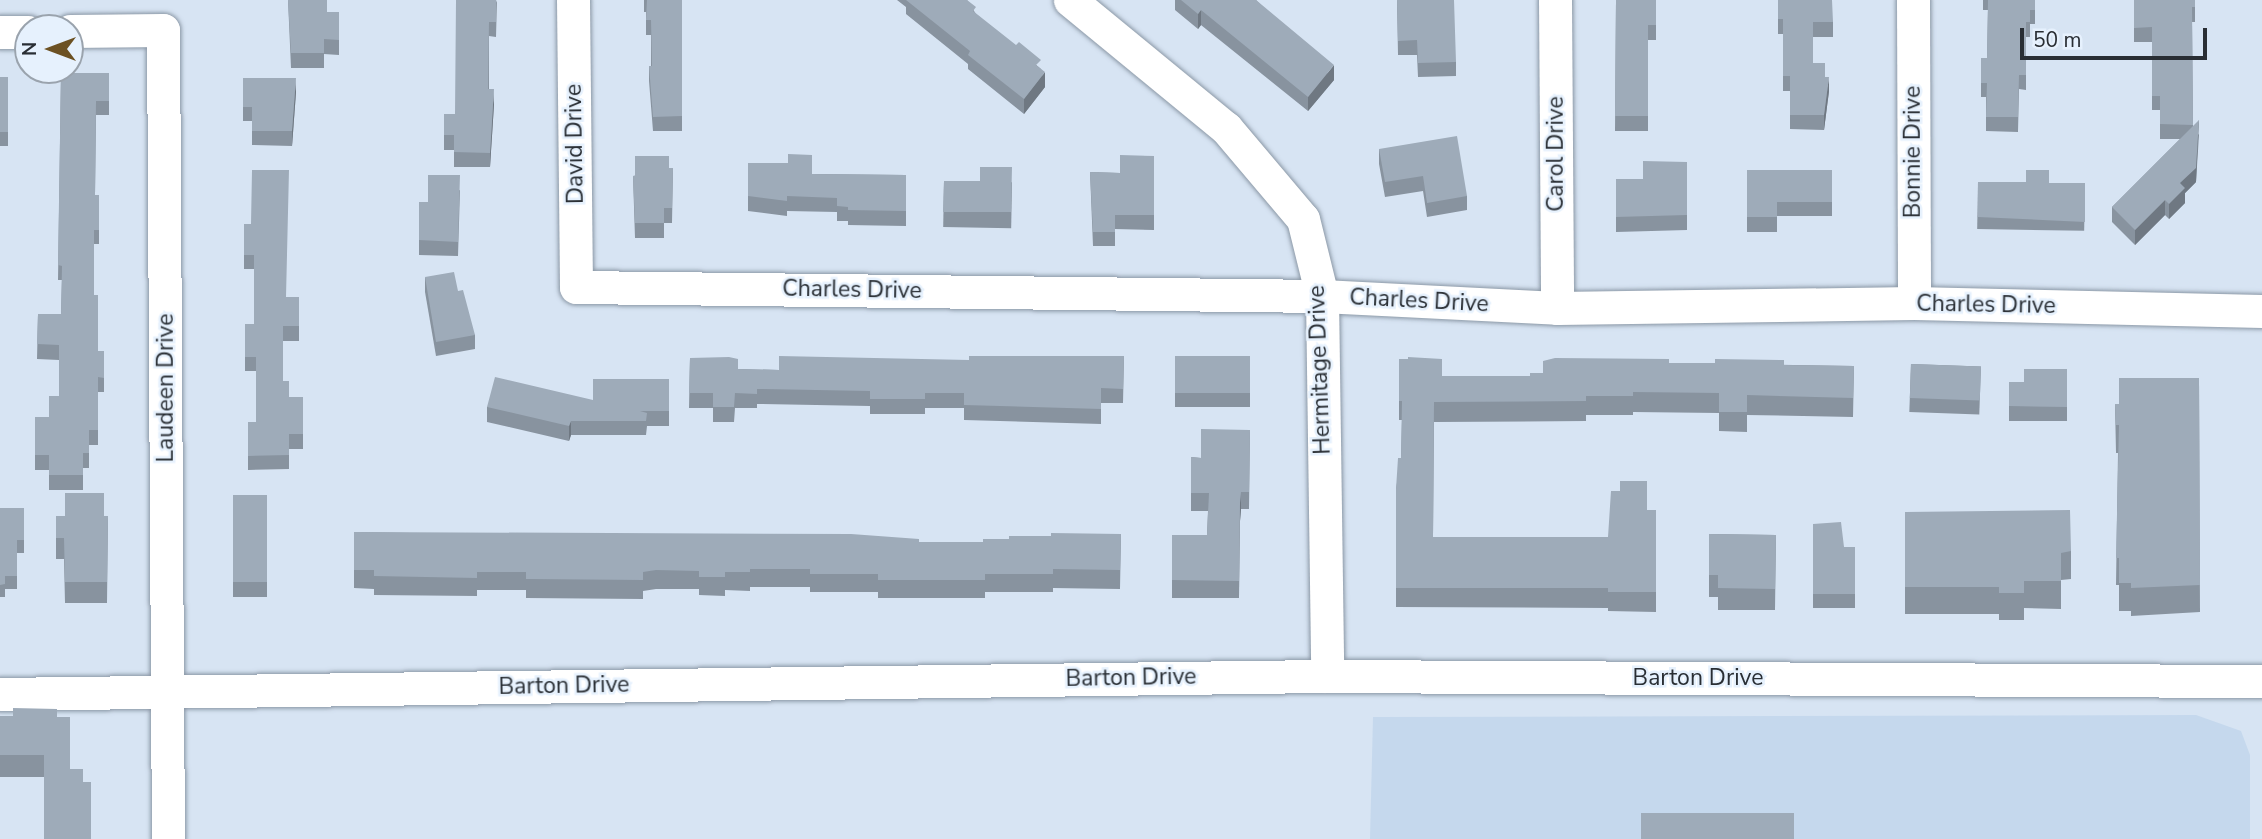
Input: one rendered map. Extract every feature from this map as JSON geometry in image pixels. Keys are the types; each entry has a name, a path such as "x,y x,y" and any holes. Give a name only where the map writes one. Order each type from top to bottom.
{"street":[{"name":"David Drive","path":"573,0 576,287"},
{"name":"Hermitage Drive","path":"1070,0 1226,128 1303,219 1322,296 1328,676"},
{"name":"Carol Drive","path":"1555,0 1557,308"},
{"name":"Bonnie Drive","path":"1913,0 1913,303"},
{"name":"Laudeen Drive","path":"84,31 163,30 168,839"},
{"name":"Charles Drive","path":"576,287 1322,296 1557,308 1913,303 2262,311"},
{"name":"Barton Drive","path":"0,694 1328,676 2262,681"}],"shaded area":[{"path":"2196,715 2241,731 2250,755 2250,839 1370,839 1373,717"}],"building":[{"path":"288,0 327,0 327,12 339,12 339,40 324,39 324,53 291,53"},
{"path":"456,0 496,0 496,22 489,22 488,89 494,89 490,153 454,152 454,135 444,135 444,114 455,114"},
{"path":"647,0 682,0 682,116 653,117 649,66 652,66 651,20 646,20"},
{"path":"906,0 967,0 976,7 973,11 1016,45 1019,42 1041,60 1036,65 1045,72 1024,99 968,55 970,51"},
{"path":"1181,0 1256,0 1334,65 1308,97 1201,10 1198,14"},
{"path":"1397,0 1454,0 1456,62 1418,63 1417,40 1398,41"},
{"path":"1616,0 1656,0 1656,25 1648,25 1648,116 1615,116"},
{"path":"1778,0 1832,0 1833,22 1813,22 1813,63 1825,63 1825,77 1829,77 1824,115 1790,115 1790,76 1783,76 1783,19 1778,19"},
{"path":"1988,0 2035,0 2035,10 2030,10 2030,22 2026,22 2026,75 2019,75 2018,117 1986,117 1987,83 1981,83 1981,58 1987,58"},
{"path":"2134,0 2195,0 2195,7 2192,7 2193,125 2160,124 2160,96 2152,96 2152,27 2134,28"},
{"path":"84,73 109,73 109,101 96,101 95,195 99,195 99,230 94,230 94,295 98,295 98,351 104,351 104,378 98,377 98,430 89,430 89,453 83,453 83,475 49,475 49,455 35,455 35,417 49,417 49,396 59,396 59,345 37,344 38,314 61,314 62,266 58,265 61,84 84,84"},
{"path":"0,77 8,77 8,132 0,132"},
{"path":"243,78 296,78 292,131 252,131 252,107 243,107"},
{"path":"2199,120 2196,168 2180,183 2185,188 2169,204 2165,200 2135,230 2112,207"},
{"path":"1457,136 1467,196 1427,203 1423,176 1385,182 1379,149"},
{"path":"788,154 812,155 812,174 906,175 906,211 848,210 848,207 837,206 837,198 787,196 787,201 748,196 748,163 788,163"},
{"path":"1120,155 1154,156 1154,215 1115,215 1115,232 1093,232 1090,172 1120,173"},
{"path":"635,156 669,156 669,168 673,168 672,208 664,208 664,223 635,223"},
{"path":"1643,161 1687,162 1687,215 1616,217 1616,179 1643,179"},
{"path":"980,167 1012,167 1011,212 943,212 944,181 980,181"},
{"path":"252,170 289,170 286,297 299,297 299,326 283,326 283,381 289,381 289,397 303,397 303,434 289,434 289,455 248,456 248,422 256,422 256,357 245,357 245,324 254,324 254,255 244,255 244,224 251,224"},
{"path":"1747,170 1832,170 1832,202 1777,202 1777,217 1747,217"},
{"path":"2026,170 2049,170 2049,183 2085,183 2085,222 1978,217 1978,182 2026,182"},
{"path":"428,175 460,175 458,242 419,240 419,202 428,202"},
{"path":"454,272 458,291 463,290 475,335 436,342 425,277"},
{"path":"779,356 969,360 969,356 1124,356 1123,389 1101,388 1101,409 964,405 964,393 925,393 925,399 870,399 870,391 757,389 757,394 735,393 734,407 713,407 713,393 689,393 690,358 729,357 738,359 738,369 779,370"},
{"path":"1175,356 1250,356 1250,393 1175,393"},
{"path":"1555,358 1669,359 1669,363 1715,363 1715,359 1784,360 1784,365 1854,366 1853,398 1747,395 1747,412 1719,412 1719,393 1633,392 1633,396 1586,396 1586,401 1434,402 1433,537 1608,537 1611,491 1620,491 1620,481 1647,481 1647,510 1656,510 1656,592 1608,592 1608,588 1396,588 1396,489 1398,458 1401,458 1402,401 1399,401 1399,359 1442,359 1442,376 1530,376 1530,373 1543,373 1543,361"},
{"path":"1911,364 1981,366 1980,400 1910,398"},
{"path":"2024,369 2067,369 2067,407 2009,406 2009,382 2024,382"},
{"path":"495,377 593,400 593,379 669,379 669,411 640,411 647,413 646,421 571,421 569,426 487,407"},
{"path":"2119,378 2199,378 2200,585 2131,588 2131,583 2119,583 2119,558 2116,558 2119,425 2116,425 2115,404 2119,404"},
{"path":"1201,429 1250,430 1249,492 1241,492 1240,503 1239,581 1172,580 1172,535 1207,535 1209,493 1191,493 1191,457 1201,458"},
{"path":"65,493 104,493 104,516 108,516 107,582 65,582 64,538 56,538 56,516 65,516"},
{"path":"233,495 267,495 267,582 233,582"},
{"path":"0,508 24,508 24,540 17,540 17,576 5,576 5,584 0,585"},
{"path":"2070,510 2071,551 2061,553 2061,581 2024,581 2024,593 1999,593 1999,587 1905,587 1905,512"},
{"path":"1841,522 1844,547 1855,547 1855,594 1813,594 1813,524"},
{"path":"354,532 851,534 919,539 919,542 983,542 983,539 1009,539 1009,536 1051,536 1051,533 1121,534 1120,570 1053,569 1053,574 985,574 985,580 878,580 878,574 810,574 810,569 750,569 750,572 725,572 725,577 699,577 699,571 656,570 643,572 643,580 526,579 526,572 477,572 477,578 374,576 374,570 354,570"},
{"path":"1709,534 1776,535 1775,589 1718,588 1718,575 1709,575"},
{"path":"13,708 57,709 57,717 70,717 70,769 83,769 83,782 91,782 91,839 44,839 44,755 0,755 0,716 13,716"},
{"path":"1641,813 1794,813 1794,839 1641,839"}]}
